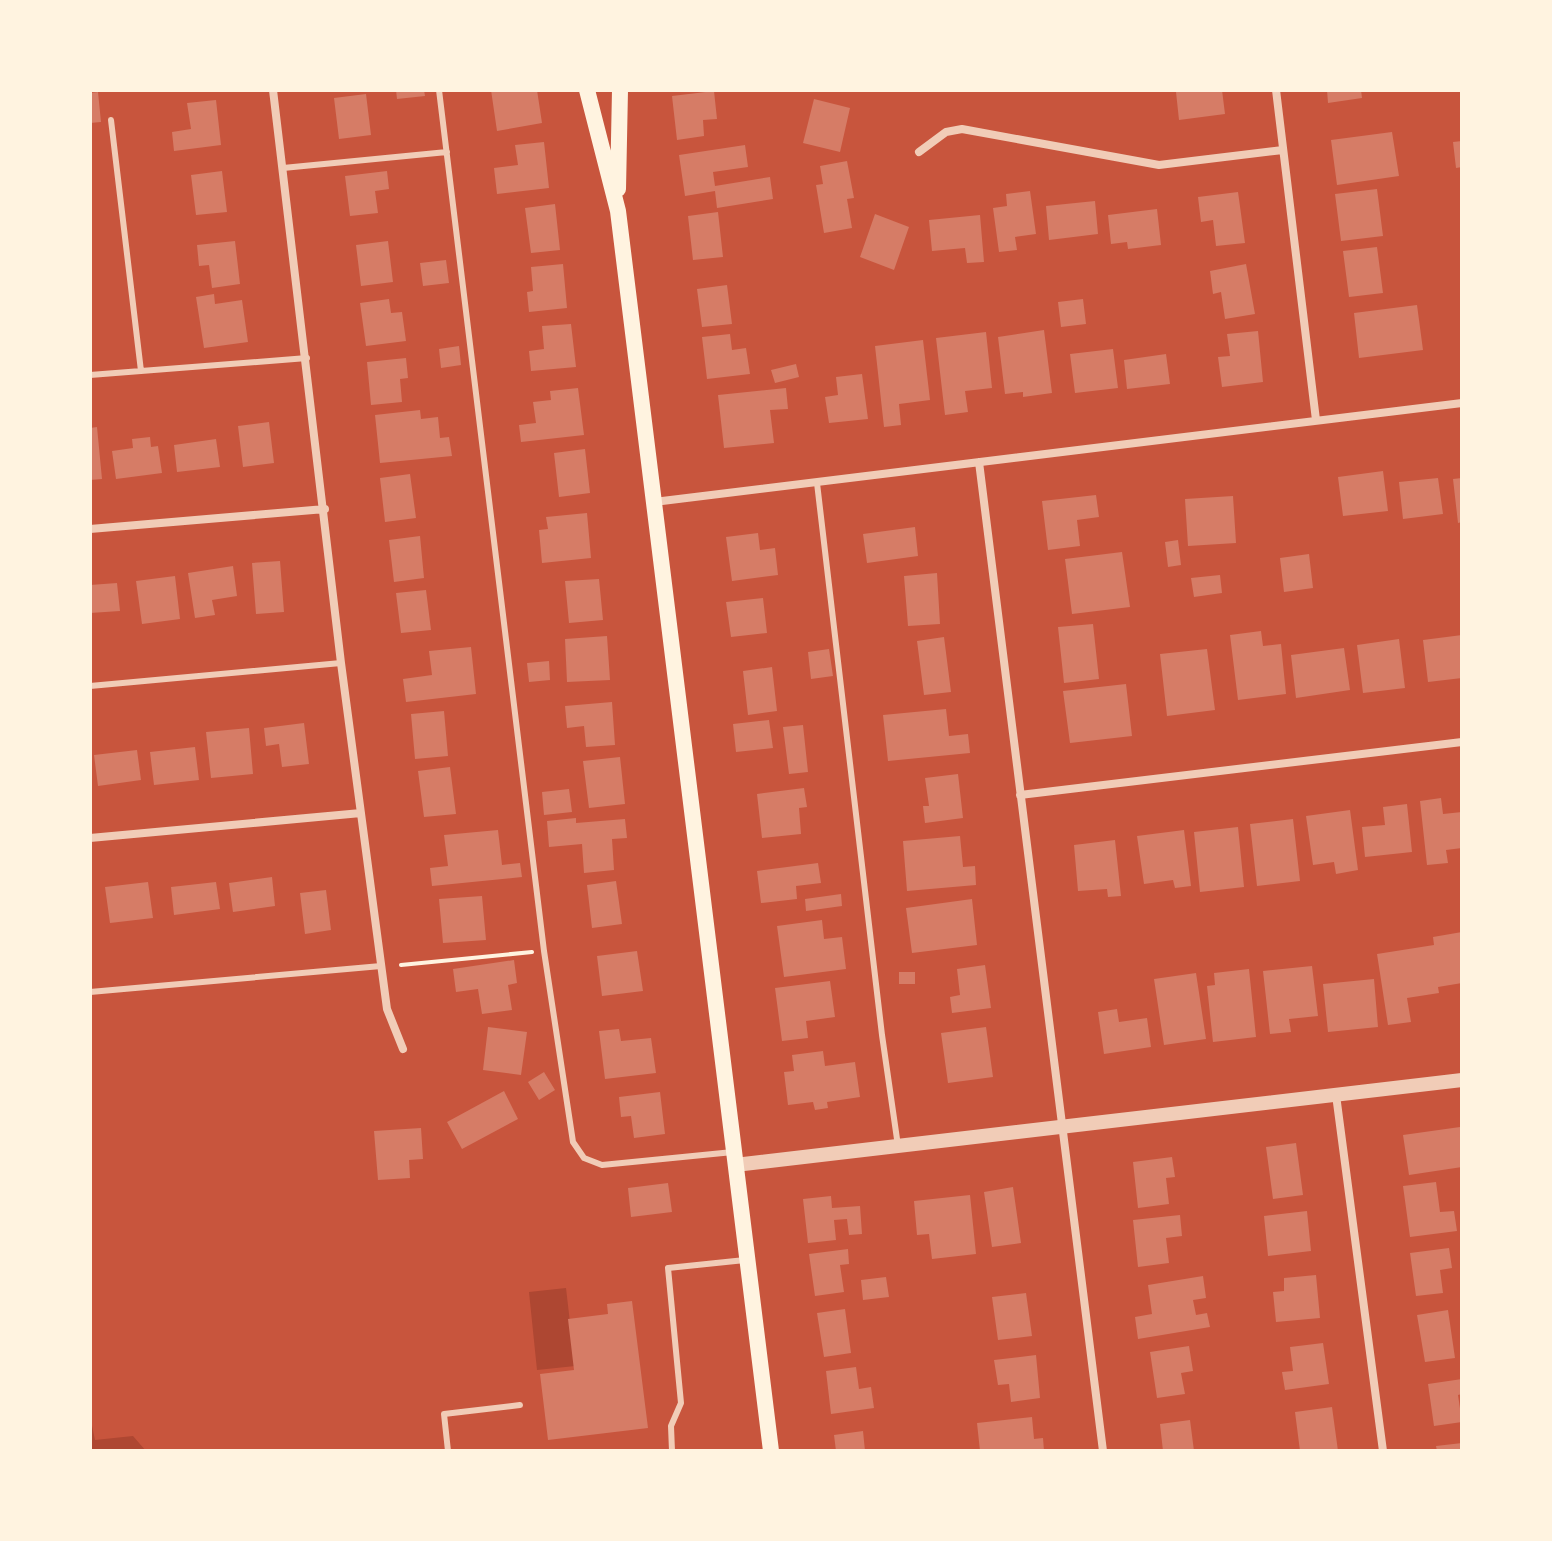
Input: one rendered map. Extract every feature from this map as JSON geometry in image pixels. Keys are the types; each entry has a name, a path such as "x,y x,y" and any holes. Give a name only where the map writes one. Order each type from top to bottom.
{"main road":[{"path":"587,90 618,211 771,1451"},
{"path":"618,211 620,90"}],"street":[{"path":"273,90 341,663 381,966 387,1009 403,1049"},
{"path":"1276,90 1316,420"},
{"path":"919,152 946,132 962,129 1159,165 1283,150"},
{"path":"654,502 1462,403"},
{"path":"979,462 1103,1451"},
{"path":"90,529 325,509"},
{"path":"1020,795 1462,742"},
{"path":"90,838 361,813"},
{"path":"734,1158 898,1146 1462,1080"},
{"path":"1336,1095 1383,1451"}],"lane":[{"path":"439,90 544,951 573,1142 584,1158 602,1165 734,1158"},
{"path":"111,120 141,371"},
{"path":"283,168 447,152"},
{"path":"90,375 307,358"},
{"path":"817,483 882,1035 898,1146"},
{"path":"90,686 341,663"},
{"path":"90,992 381,966"},
{"path":"672,1451 671,1426 681,1403 668,1268 747,1260"},
{"path":"448,1451 444,1414 520,1405"}],"path":[{"path":"401,965 534,952"}],"shaded area":[{"path":"566,1288 575,1366 537,1370 529,1292"},
{"path":"90,1416 95,1440 133,1436 146,1451 90,1451"}],"building":[{"path":"396,90 424,90 425,96 397,99"},
{"path":"491,90 537,90 542,123 497,131"},
{"path":"1222,90 1225,114 1179,120 1176,92"},
{"path":"1327,90 1361,90 1362,98 1328,103"},
{"path":"714,91 717,119 703,120 704,136 677,140 672,96"},
{"path":"98,92 101,122 90,123 90,93"},
{"path":"366,94 371,135 339,139 334,98"},
{"path":"814,99 850,108 840,152 803,143"},
{"path":"216,100 221,145 174,151 172,132 191,129 187,103"},
{"path":"1392,132 1399,176 1337,185 1331,140"},
{"path":"1462,141 1462,167 1456,168 1453,142"},
{"path":"544,142 549,188 497,194 494,168 518,165 515,145"},
{"path":"745,145 748,167 713,172 715,186 770,177 773,199 717,208 715,191 685,196 679,155"},
{"path":"847,161 854,198 847,199 852,228 824,233 816,185 823,184 820,166"},
{"path":"222,171 227,212 196,215 191,175"},
{"path":"387,171 389,189 375,191 378,213 350,216 345,176"},
{"path":"1377,189 1383,236 1341,241 1335,194"},
{"path":"1030,191 1036,234 1015,237 1017,250 999,252 993,208 1007,206 1006,194"},
{"path":"1238,192 1245,243 1216,246 1213,220 1201,222 1198,197"},
{"path":"1095,201 1098,234 1049,240 1046,206"},
{"path":"555,204 560,250 531,253 525,208"},
{"path":"1157,209 1161,245 1128,249 1127,242 1111,244 1108,215"},
{"path":"718,212 723,257 693,260 688,216"},
{"path":"875,214 909,227 894,270 860,257"},
{"path":"980,215 984,262 967,263 965,248 932,251 929,220"},
{"path":"235,241 240,284 212,288 209,265 199,266 197,245"},
{"path":"388,241 393,282 361,286 356,245"},
{"path":"1377,247 1383,293 1349,297 1343,251"},
{"path":"446,260 449,283 423,286 420,263"},
{"path":"563,264 567,308 529,312 527,292 533,291 531,267"},
{"path":"1246,264 1255,314 1225,319 1221,292 1213,294 1210,271"},
{"path":"727,285 732,324 702,327 697,289"},
{"path":"214,294 215,304 242,300 248,342 204,348 196,297"},
{"path":"389,299 391,313 402,312 406,341 366,346 360,303"},
{"path":"1083,299 1086,324 1061,327 1058,302"},
{"path":"1417,305 1423,350 1359,358 1354,313"},
{"path":"571,324 576,367 531,371 529,351 544,349 542,326"},
{"path":"1044,330 1052,393 1023,397 1023,392 1005,394 998,337"},
{"path":"1258,331 1263,382 1222,387 1218,357 1230,356 1227,334"},
{"path":"986,332 992,388 965,391 968,412 945,415 936,338"},
{"path":"730,334 732,350 746,348 750,374 707,379 702,337"},
{"path":"923,340 930,400 899,404 901,425 884,427 875,346"},
{"path":"459,346 461,365 441,368 439,349"},
{"path":"1113,349 1118,388 1075,393 1070,354"},
{"path":"1166,354 1170,384 1127,389 1124,360"},
{"path":"406,358 408,378 400,379 402,402 371,405 367,362"},
{"path":"796,364 799,377 775,383 771,370"},
{"path":"862,374 868,419 829,423 825,397 838,395 836,377"},
{"path":"578,388 584,435 521,442 519,425 536,423 533,402 551,400 550,391"},
{"path":"786,388 788,409 770,410 774,443 724,448 718,395"},
{"path":"420,410 421,419 438,417 440,438 449,437 452,456 380,463 375,415"},
{"path":"269,422 274,463 243,467 238,426"},
{"path":"97,427 102,479 90,480 90,428"},
{"path":"150,437 151,447 158,446 162,473 116,479 112,451 133,448 132,439"},
{"path":"216,439 220,467 177,472 174,445"},
{"path":"585,449 590,493 559,497 554,453"},
{"path":"1383,471 1388,511 1343,516 1338,477"},
{"path":"410,474 416,518 385,522 380,478"},
{"path":"1438,478 1443,514 1403,519 1399,482"},
{"path":"1462,478 1462,522 1458,523 1453,479"},
{"path":"1096,495 1099,517 1077,520 1080,546 1048,550 1042,501"},
{"path":"1233,496 1236,543 1188,546 1185,499"},
{"path":"587,513 591,558 542,563 539,530 548,529 546,517"},
{"path":"915,527 918,556 867,563 863,534"},
{"path":"758,533 760,550 775,548 778,575 732,581 726,537"},
{"path":"420,536 424,578 394,582 389,540"},
{"path":"1178,540 1181,565 1168,567 1165,542"},
{"path":"1122,552 1130,607 1072,614 1065,559"},
{"path":"1309,554 1313,588 1284,592 1280,558"},
{"path":"280,561 284,612 256,614 252,563"},
{"path":"233,566 237,596 212,600 215,615 195,618 188,573"},
{"path":"937,573 940,624 908,626 904,576"},
{"path":"1220,575 1222,593 1194,597 1191,578"},
{"path":"175,576 180,619 142,624 136,581"},
{"path":"599,579 603,620 569,623 565,581"},
{"path":"117,583 120,611 90,613 90,585"},
{"path":"426,590 431,630 401,633 396,593"},
{"path":"763,598 767,633 731,637 726,602"},
{"path":"1093,624 1099,679 1064,683 1058,627"},
{"path":"1261,631 1263,646 1281,644 1286,694 1238,700 1230,635"},
{"path":"1462,635 1462,678 1428,682 1423,640"},
{"path":"607,636 610,680 567,682 565,639"},
{"path":"944,637 951,692 924,695 917,641"},
{"path":"1399,639 1405,688 1363,693 1357,645"},
{"path":"471,647 476,694 406,702 403,679 432,675 429,651"},
{"path":"1344,648 1350,690 1296,698 1291,655"},
{"path":"829,649 833,676 811,679 808,652"},
{"path":"1207,649 1215,710 1167,716 1160,654"},
{"path":"549,661 550,680 529,682 527,663"},
{"path":"772,667 777,711 748,715 743,671"},
{"path":"1126,684 1132,736 1070,743 1063,691"},
{"path":"612,702 615,745 586,747 584,726 567,728 565,706"},
{"path":"946,709 949,736 968,734 970,753 888,761 883,715"},
{"path":"444,711 448,756 415,759 411,714"},
{"path":"769,720 773,748 736,752 733,724"},
{"path":"304,723 309,764 282,767 279,744 266,746 264,728"},
{"path":"803,725 808,772 789,774 783,727"},
{"path":"249,728 253,774 211,778 206,732"},
{"path":"195,747 199,780 154,785 150,752"},
{"path":"137,750 141,780 98,786 94,755"},
{"path":"620,757 625,804 589,808 583,761"},
{"path":"450,767 456,814 424,817 418,771"},
{"path":"958,774 963,818 925,823 923,806 929,806 925,778"},
{"path":"804,788 807,807 799,808 801,834 762,838 757,794"},
{"path":"569,789 572,812 544,815 542,792"},
{"path":"1441,798 1443,814 1462,812 1462,848 1446,850 1448,863 1427,865 1420,801"},
{"path":"1407,804 1412,852 1365,857 1362,827 1385,825 1383,807"},
{"path":"1350,810 1358,870 1336,874 1334,862 1313,865 1306,816"},
{"path":"576,818 576,823 625,819 627,838 612,839 614,870 584,873 582,844 549,847 547,821"},
{"path":"1293,819 1300,881 1257,886 1250,824"},
{"path":"1238,827 1244,887 1200,892 1194,832"},
{"path":"498,830 502,865 520,863 522,877 432,886 430,868 448,866 444,835"},
{"path":"1184,830 1191,886 1175,888 1173,880 1144,884 1137,836"},
{"path":"960,836 963,867 975,866 976,885 907,891 903,841"},
{"path":"1115,840 1121,896 1108,897 1107,889 1078,891 1074,845"},
{"path":"818,863 821,883 796,886 797,899 761,903 757,871"},
{"path":"272,877 275,906 233,912 229,883"},
{"path":"616,881 622,924 592,928 587,885"},
{"path":"148,882 153,918 110,923 105,887"},
{"path":"216,882 220,909 174,915 171,887"},
{"path":"326,890 331,930 305,934 300,893"},
{"path":"841,894 842,906 806,911 805,899"},
{"path":"482,896 486,940 443,943 439,899"},
{"path":"972,899 977,945 912,953 906,908"},
{"path":"822,920 824,939 842,937 846,969 784,977 777,926"},
{"path":"1462,932 1462,983 1438,987 1439,993 1407,998 1411,1022 1388,1025 1377,954 1434,945 1433,937"},
{"path":"637,951 643,991 602,996 597,956"},
{"path":"514,960 517,983 508,985 512,1010 482,1014 478,989 456,992 453,969"},
{"path":"985,965 991,1008 952,1013 950,997 960,995 957,969"},
{"path":"1312,966 1318,1016 1289,1019 1291,1032 1270,1034 1263,971"},
{"path":"1249,969 1256,1037 1213,1042 1207,986 1215,985 1214,973"},
{"path":"899,972 915,972 915,984 899,984"},
{"path":"1196,973 1206,1039 1164,1045 1154,979"},
{"path":"1374,979 1378,1027 1328,1032 1323,984"},
{"path":"830,981 835,1017 806,1021 808,1038 782,1041 775,988"},
{"path":"1117,1009 1119,1022 1147,1018 1151,1047 1104,1054 1098,1012"},
{"path":"488,1027 527,1032 521,1075 483,1070"},
{"path":"986,1027 993,1077 948,1083 941,1033"},
{"path":"619,1029 621,1041 651,1038 656,1073 605,1079 599,1031"},
{"path":"823,1051 825,1066 855,1062 860,1097 827,1102 828,1108 815,1110 813,1102 788,1105 784,1072 794,1071 792,1055"},
{"path":"544,1072 555,1090 539,1100 528,1082"},
{"path":"504,1091 518,1119 462,1149 447,1122"},
{"path":"660,1092 665,1134 634,1138 631,1116 621,1117 619,1097"},
{"path":"1460,1127 1462,1167 1409,1175 1403,1135"},
{"path":"421,1128 423,1159 409,1160 410,1178 378,1180 374,1131"},
{"path":"1296,1143 1303,1195 1273,1199 1266,1147"},
{"path":"1172,1157 1175,1177 1166,1178 1169,1204 1138,1208 1133,1162"},
{"path":"1436,1182 1440,1212 1454,1211 1457,1231 1410,1237 1403,1186"},
{"path":"668,1183 672,1212 631,1217 628,1188"},
{"path":"1013,1187 1021,1243 992,1247 984,1192"},
{"path":"970,1195 976,1254 932,1259 929,1234 917,1235 914,1201"},
{"path":"831,1196 832,1208 860,1206 862,1234 849,1235 847,1219 834,1220 836,1240 808,1243 803,1199"},
{"path":"1307,1211 1311,1251 1268,1256 1264,1216"},
{"path":"1180,1215 1182,1236 1166,1238 1169,1263 1138,1267 1133,1220"},
{"path":"1449,1248 1452,1268 1440,1270 1443,1293 1416,1296 1410,1253"},
{"path":"848,1249 849,1264 840,1265 844,1292 815,1296 809,1254"},
{"path":"1316,1275 1320,1318 1276,1322 1273,1292 1284,1291 1284,1278"},
{"path":"1203,1276 1206,1298 1193,1300 1196,1315 1207,1313 1210,1327 1138,1339 1135,1317 1152,1314 1148,1285"},
{"path":"886,1277 889,1297 863,1300 861,1280"},
{"path":"1026,1293 1032,1336 998,1340 992,1297"},
{"path":"632,1301 648,1428 548,1440 540,1374 574,1370 568,1319 608,1314 607,1304"},
{"path":"845,1309 851,1353 824,1357 817,1313"},
{"path":"1448,1310 1455,1358 1425,1362 1417,1315"},
{"path":"1323,1343 1329,1384 1285,1390 1282,1372 1293,1371 1290,1347"},
{"path":"1189,1346 1193,1371 1181,1373 1185,1394 1157,1398 1150,1352"},
{"path":"1036,1355 1040,1398 1011,1402 1009,1384 998,1385 994,1360"},
{"path":"856,1367 859,1389 871,1387 874,1408 831,1414 826,1371"},
{"path":"1462,1379 1462,1394 1458,1395 1462,1422 1434,1426 1428,1384"},
{"path":"1332,1407 1338,1451 1300,1451 1295,1412"},
{"path":"1032,1417 1034,1439 1043,1438 1044,1451 980,1451 977,1423"},
{"path":"1190,1420 1194,1451 1163,1451 1160,1424"},
{"path":"863,1431 865,1451 836,1451 834,1435"},
{"path":"1462,1443 1462,1451 1437,1451 1436,1446"}]}
